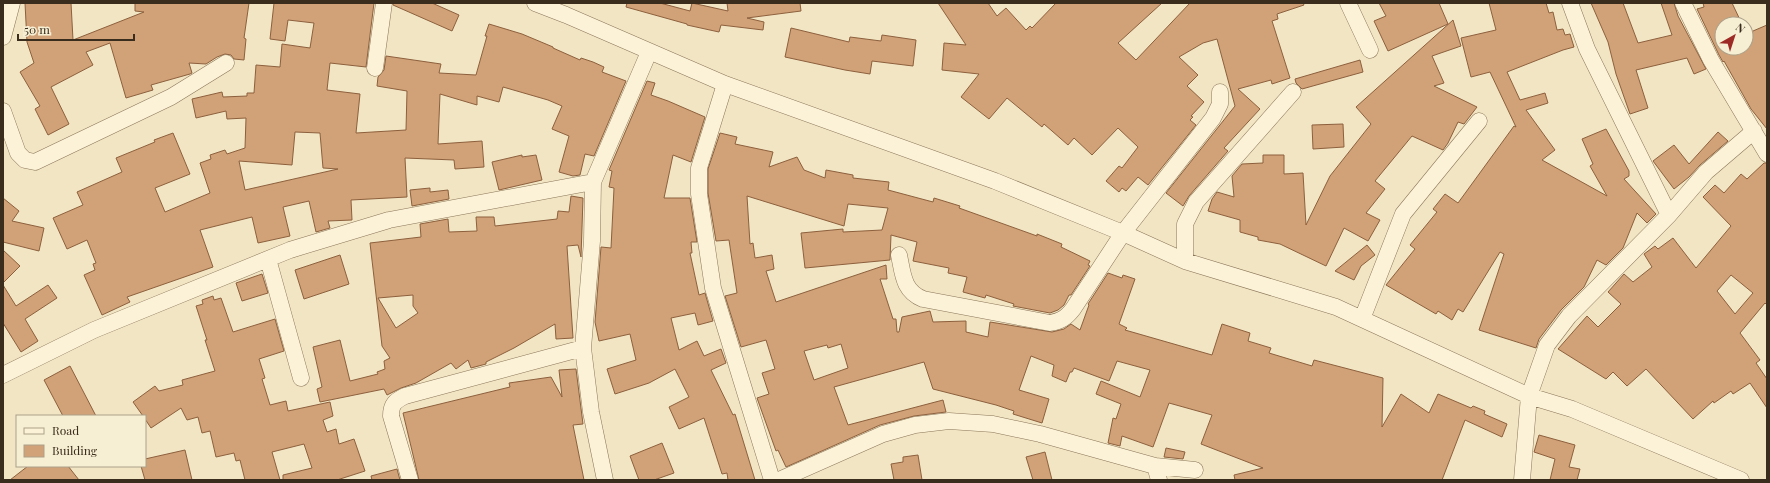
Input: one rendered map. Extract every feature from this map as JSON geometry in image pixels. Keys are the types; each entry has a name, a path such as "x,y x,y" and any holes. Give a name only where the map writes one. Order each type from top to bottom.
{"street":[{"path":"3,36 12,3"},
{"path":"375,68 384,3"},
{"path":"535,3 567,9 649,52 725,84 995,181 1123,233 1185,261 1336,307 1529,396 1572,409 1740,480"},
{"path":"1348,3 1370,50"},
{"path":"1570,3 1587,49 1669,215"},
{"path":"1683,3 1711,60 1767,154"},
{"path":"605,480 592,419 583,348 592,241 592,182 649,52"},
{"path":"3,111 18,153 26,160 35,162 171,97 226,63"},
{"path":"725,84 699,168 699,194 713,288 772,480"},
{"path":"899,255 905,282 910,292 923,299 1050,323 1060,321 1070,313 1123,233 1213,118 1220,104 1220,92"},
{"path":"1185,261 1185,224 1196,202 1293,92"},
{"path":"1362,319 1403,214 1478,121"},
{"path":"1522,480 1529,396 1547,345 1554,334 1569,316 1669,215 1706,172 1754,131"},
{"path":"3,375 94,330 290,250 389,220 592,182"},
{"path":"268,259 301,378"},
{"path":"410,480 391,416 391,407 396,400 405,396 583,348"},
{"path":"779,480 883,434 915,425 949,421 993,424 1040,434 1157,473 1195,470"}],"building":[{"path":"25,3 71,3 73,40 144,12 135,11 135,3 249,3 244,38 246,39 244,60 234,59 231,55 225,54 206,64 189,63 192,73 151,85 153,90 126,98 110,43 86,52 93,65 51,87 69,124 48,135 35,109 40,106 20,72 34,63 27,42"},
{"path":"274,3 374,3 366,67 330,63 327,90 360,94 356,133 406,130 407,91 377,86 378,77 384,70 386,56 441,64 439,73 476,75 489,24 522,34 580,60 581,58 593,62 604,67 602,72 626,81 594,156 585,154 580,175 573,176 559,172 569,136 552,129 562,106 548,100 503,87 499,102 477,96 477,105 440,94 438,144 482,141 484,167 455,169 454,160 405,158 407,197 351,200 352,220 328,221 330,228 316,232 309,201 283,207 290,236 258,243 252,217 200,230 213,267 127,297 130,302 102,315 84,275 95,270 93,264 96,263 87,240 67,249 53,218 83,205 77,192 122,172 116,158 155,142 154,140 173,133 190,174 155,188 165,212 210,193 200,163 211,159 210,155 225,150 227,154 245,148 246,118 227,119 226,111 196,118 192,99 222,92 223,97 247,96 247,93 254,93 256,65 280,67 282,44 310,48 314,23 288,20 285,41 270,39","holes":["295,132 320,133 323,168 338,169 245,190 239,161 292,165"]},
{"path":"393,3 432,3 459,15 452,31 393,5"},
{"path":"627,3 660,3 690,11 692,3 728,11 727,3 800,3 801,11 747,18 764,22 763,30 721,25 719,32 687,25 626,7"},
{"path":"938,3 988,3 997,16 1006,8 1026,30 1030,26 1032,28 1056,3 1162,3 1118,43 1136,60 1190,3 1303,3 1304,5 1277,14 1278,19 1272,21 1290,78 1272,84 1271,80 1238,89 1260,109 1224,148 1228,151 1189,196 1183,206 1166,193 1235,106 1217,39 1203,43 1179,57 1198,75 1187,86 1204,102 1191,116 1193,117 1190,120 1196,125 1148,185 1138,177 1126,191 1122,188 1119,192 1106,181 1119,166 1122,168 1138,147 1118,128 1092,155 1074,138 1068,145 1044,124 1042,127 1007,98 989,119 961,97 979,74 942,70 944,43 966,45"},
{"path":"1379,3 1439,3 1448,24 1388,51 1374,21 1386,16"},
{"path":"1489,3 1546,3 1549,13 1553,12 1557,30 1563,29 1565,35 1570,34 1574,47 1507,72 1520,100 1545,93 1548,103 1526,110 1555,150 1542,160 1607,196 1590,166 1593,164 1582,139 1606,129 1629,171 1629,176 1624,179 1656,214 1647,223 1637,213 1623,248 1606,265 1597,260 1584,287 1561,310 1539,339 1536,348 1479,330 1504,254 1500,252 1463,312 1458,309 1452,320 1438,311 1436,314 1386,285 1415,249 1410,245 1437,212 1433,209 1445,194 1458,203 1514,126 1516,127 1490,72 1471,77 1461,38 1496,30"},
{"path":"1591,3 1623,3 1638,43 1672,35 1661,3 1674,3 1678,16 1706,69 1694,74 1687,58 1636,70 1648,108 1630,114 1616,74 1608,42"},
{"path":"1703,3 1732,3 1738,16 1714,16 1714,45 1697,9 1704,7"},
{"path":"1453,20 1461,46 1432,56 1444,83 1434,86 1477,107 1464,124 1458,122 1443,150 1412,136 1375,181 1385,189 1366,213 1380,220 1368,241 1344,228 1326,266 1280,244 1258,240 1258,237 1240,232 1240,220 1208,211 1212,199 1217,192 1234,197 1232,176 1242,164 1263,163 1263,155 1284,155 1284,174 1303,173 1306,225 1330,176 1371,124 1356,107"},
{"path":"1767,25 1767,129 1751,109 1724,61 1723,62 1720,56 1754,56 1754,31"},
{"path":"791,28 849,42 850,37 881,41 882,35 916,40 913,66 872,61 870,74 785,57"},
{"path":"1360,60 1363,72 1302,89 1296,83 1295,79"},
{"path":"647,81 655,83 651,95 705,117 691,162 673,155 664,198 690,198 697,242 691,242 692,253 690,253 699,295 705,293 713,321 698,325 695,313 671,318 679,350 697,341 704,356 721,349 726,363 711,370 733,415 735,414 755,480 728,480 727,473 722,474 704,418 679,429 669,407 689,397 675,369 649,383 615,394 607,369 636,360 630,334 599,341 595,322 601,247 611,248 614,188 609,187 612,171 609,170"},
{"path":"1343,124 1344,147 1313,149 1312,125"},
{"path":"1718,132 1728,141 1674,189 1653,161 1674,145 1689,164"},
{"path":"720,133 737,137 735,144 773,152 769,167 797,157 804,170 825,178 826,170 853,175 853,178 889,182 888,190 933,202 934,198 960,206 959,208 1062,244 1061,247 1090,261 1088,265 1090,266 1071,295 1069,295 1064,305 1058,310 1050,313 1013,306 1014,304 986,295 985,298 963,292 967,277 948,273 949,268 913,261 917,242 891,235 890,260 805,268 801,233 843,229 843,232 882,230 888,208 848,204 844,226 747,196 750,244 753,243 755,258 772,255 774,269 766,271 776,302 886,265 887,279 880,279 893,319 896,319 897,332 899,332 902,317 930,311 933,322 966,321 966,332 988,337 990,322 1052,332 1064,329 1071,324 1080,330 1089,305 1088,304 1108,273 1122,278 1123,275 1135,279 1119,324 1127,328 1125,330 1212,355 1222,324 1250,333 1248,341 1271,348 1269,353 1312,366 1314,360 1383,378 1382,427 1401,394 1429,413 1438,394 1471,408 1473,406 1485,411 1484,414 1507,424 1502,437 1465,420 1442,480 1235,480 1234,475 1263,468 1201,444 1212,415 1169,403 1153,447 1122,436 1120,446 1108,443 1113,418 1116,419 1121,404 1096,394 1101,381 1140,397 1150,370 1117,361 1109,381 1074,368 1072,372 1070,372 1066,382 1052,376 1054,365 1031,356 1019,390 1049,399 1042,423 1013,414 1014,411 996,405 933,389 924,362 834,387 848,425 943,400 946,412 914,416 880,425 786,467 778,450 776,451 757,398 769,394 762,373 775,369 766,340 741,347 725,296 737,293 729,240 716,241 708,193 708,169","holes":["841,344 848,368 814,380 804,351 827,345 828,348"]},
{"path":"522,155 522,157 536,155 542,180 499,190 492,162"},
{"path":"1764,163 1767,163 1767,305 1765,303 1740,333 1760,360 1756,363 1767,379 1767,408 1750,383 1733,394 1731,391 1714,403 1713,401 1693,419 1646,369 1627,386 1613,372 1606,379 1558,349 1587,316 1598,327 1621,304 1608,292 1624,274 1633,282 1652,267 1644,254 1655,246 1658,249 1673,238 1696,268 1731,226 1703,197 1715,185 1724,193 1741,174 1747,179","holes":["1731,275 1753,293 1735,314 1717,291"]},
{"path":"430,188 430,192 448,190 449,199 412,206 410,190"},
{"path":"571,196 583,198 581,257 578,245 567,246 573,338 556,339 555,324 514,348 486,362 486,364 471,368 468,360 456,369 451,363 416,383 387,395 384,389 320,402 317,389 322,387 313,347 340,340 350,381 378,374 377,372 385,369 384,361 390,358 382,346 370,243 421,237 420,224 448,219 449,232 477,231 476,217 494,217 495,226 557,219 558,211 569,212","holes":["413,295 413,306 418,313 396,328 378,298"]},
{"path":"3,198 19,211 12,221 44,228 39,251 3,242"},
{"path":"1367,245 1375,255 1361,266 1354,280 1335,271"},
{"path":"3,250 20,266 3,283"},
{"path":"340,255 349,284 304,299 295,270"},
{"path":"262,274 268,293 242,301 236,283"},
{"path":"3,285 16,306 48,285 57,298 25,319 38,341 21,352 3,323"},
{"path":"213,296 214,300 221,298 233,332 275,319 284,351 259,359 265,378 262,379 270,405 286,401 288,411 330,402 333,416 323,420 327,432 336,429 339,444 354,439 365,471 337,480 283,480 283,475 312,468 304,444 272,452 280,480 245,480 240,460 236,461 234,453 216,457 210,431 202,433 198,417 187,420 181,408 151,428 146,420 146,415 142,415 133,402 155,386 159,391 183,385 182,380 215,371 196,306 203,304 202,300"},
{"path":"70,366 95,415 62,415 44,380"},
{"path":"576,369 583,424 573,425 584,480 419,480 403,413 510,387 509,383 551,377 562,397 559,370"},
{"path":"1539,435 1575,445 1569,467 1580,469 1577,480 1550,480 1555,459 1534,452"},
{"path":"662,443 674,473 654,480 639,480 630,456"},
{"path":"1166,448 1185,452 1183,459 1164,457"},
{"path":"185,450 192,480 145,480 141,467 146,467 146,459"},
{"path":"1045,452 1052,480 1033,480 1026,457"},
{"path":"918,455 922,480 894,480 891,464 903,462 903,457"},
{"path":"27,467 69,467 79,480 10,480"},
{"path":"397,469 400,480 372,480 371,476"}]}
